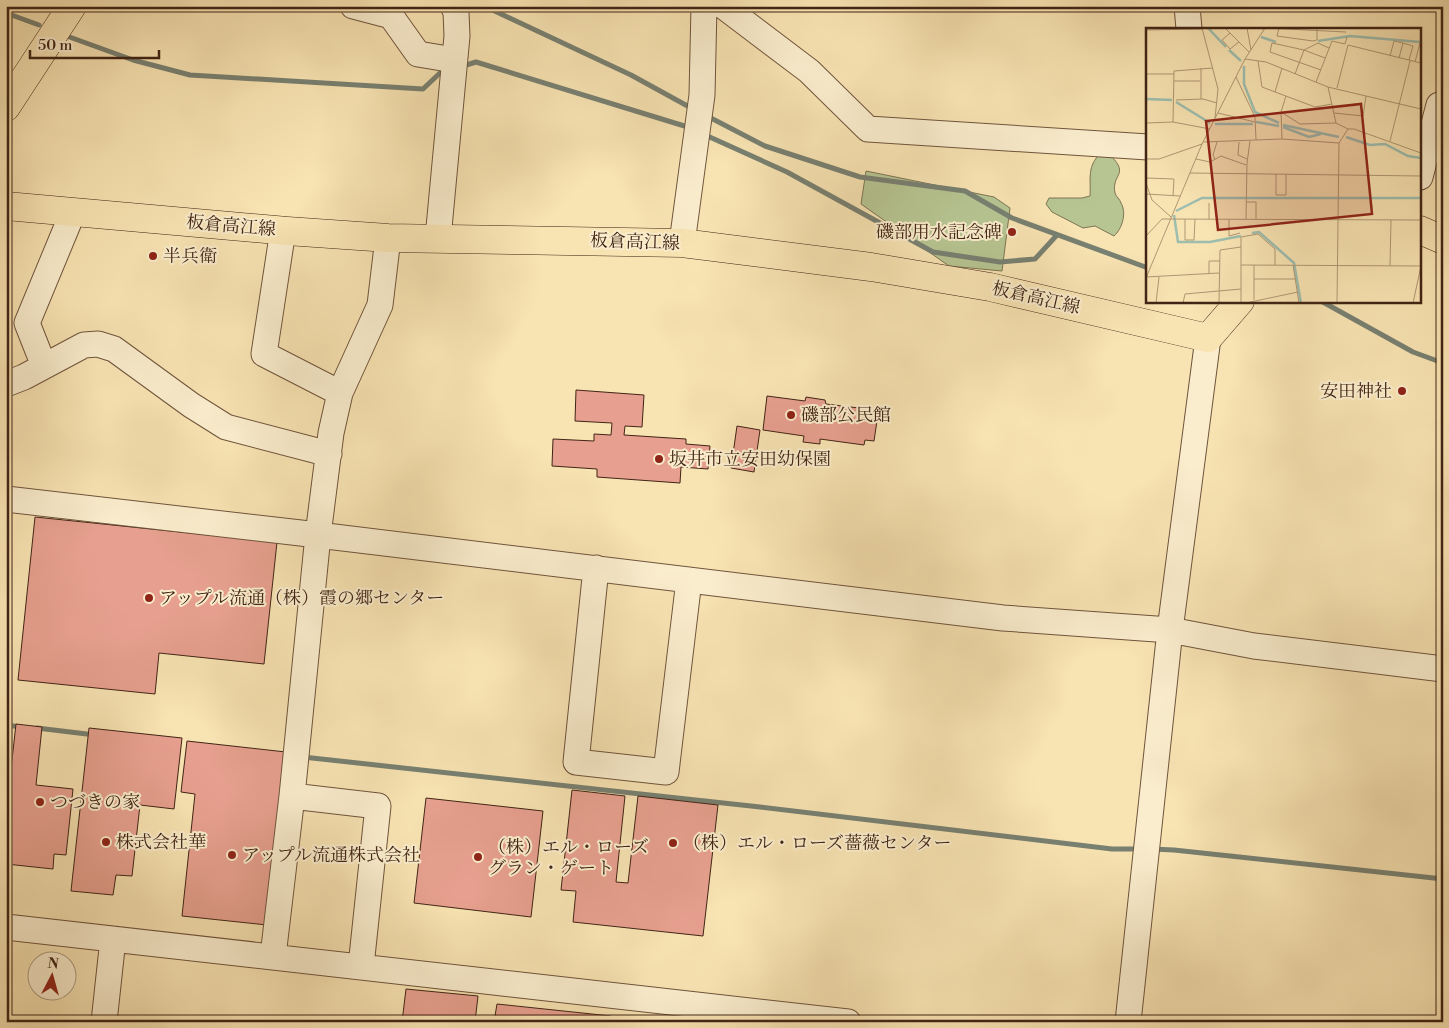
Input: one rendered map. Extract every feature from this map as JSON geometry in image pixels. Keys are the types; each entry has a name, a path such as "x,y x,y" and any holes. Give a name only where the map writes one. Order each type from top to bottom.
{"main road":[{"path":"6,107 14,81 72,6"},
{"name":"板倉高江線","path":"6,206 388,238 682,243 871,267 990,287 1208,338"},
{"path":"1422,231 1443,240"},
{"path":"1208,338 1239,302"}],"street":[{"path":"353,6 390,16 418,54 454,60"},
{"path":"438,238 457,36 456,12 453,6"},
{"path":"682,243 702,94 704,6"},
{"path":"724,6 809,71 868,129 1146,147"},
{"path":"1187,6 1190,28"},
{"path":"1422,166 1434,103"},
{"path":"44,366 27,323 73,212"},
{"path":"283,230 264,354 340,393"},
{"path":"273,956 292,796 318,535 329,454 340,393 380,305 388,238"},
{"path":"1128,1022 1170,630 1208,338"},
{"path":"6,384 24,377 84,345 98,344 114,349 190,405 226,427 329,454"},
{"path":"6,499 1003,618 1170,630 1254,646 1443,669"},
{"path":"596,568 576,762 666,772 689,580"},
{"path":"292,796 378,806 361,966"},
{"path":"6,927 848,1022"},
{"path":"104,1022 112,939"}],"green space":[{"path":"1098,156 1111,156 1120,171 1114,187 1116,196 1123,207 1124,216 1114,236 1095,226 1083,228 1052,212 1046,204 1049,198 1082,198 1090,196 1092,165"},
{"path":"866,171 994,197 1010,208 1002,271 949,266 861,204"}],"building":[{"path":"576,390 644,395 642,427 625,426 624,435 686,439 686,444 710,446 708,469 681,467 680,483 597,477 597,469 552,466 553,439 594,441 594,434 611,435 612,423 575,421"},
{"path":"767,396 805,401 806,397 825,400 826,404 867,409 867,413 878,414 874,441 865,440 864,445 820,439 820,444 803,442 804,436 763,430"},
{"path":"737,426 760,430 754,472 731,468"},
{"name":"アップル流通（株）霞の郷センター","path":"35,517 277,542 264,664 159,653 155,694 18,680"},
{"name":"つづきの家","path":"16,724 42,727 36,785 73,789 66,855 54,854 53,869 6,864 6,814"},
{"name":"株式会社華","path":"89,728 182,738 174,809 140,805 132,876 116,875 113,895 71,891"},
{"name":"アップル流通株式会社","path":"187,741 286,752 267,925 182,916 195,794 181,792"},
{"name":"（株）エル・ローズ薔薇センター","path":"572,790 625,796 616,882 628,883 638,796 718,805 703,936 573,922 576,891 561,890"},
{"name":"（株）エル・ローズ グラン・ゲート","path":"426,798 543,811 531,917 414,903"},
{"path":"406,989 478,996 475,1022 402,1022"},
{"path":"497,1004 611,1016 611,1022 494,1022"}],"waterway":[{"path":"484,6 631,75 693,109"},
{"path":"6,13 39,25"},
{"path":"64,35 133,60 190,75 423,89 441,72 447,70"},
{"path":"463,66 476,62 691,128"},
{"path":"707,116 765,146 860,177 965,191 1012,218 1146,267"},
{"path":"703,134 787,172 933,252 1000,262 1035,259 1057,235"},
{"path":"1323,302 1413,352 1443,363"},
{"path":"6,725 21,727"},
{"path":"37,728 95,735"},
{"path":"303,757 760,807 1112,849 1139,849"},
{"path":"1152,849 1443,879"}],"place":[{"name":"磯部用水記念碑","path":"1012,232"},
{"name":"半兵衛","path":"153,256"},
{"name":"安田神社","path":"1402,391"},
{"name":"磯部公民館","path":"791,415"},
{"name":"坂井市立安田幼保園","path":"659,459"},
{"name":"アップル流通（株）霞の郷センター","path":"149,598"},
{"name":"つづきの家","path":"40,802"},
{"name":"株式会社華","path":"106,842"},
{"name":"（株）エル・ローズ薔薇センター","path":"673,843"},
{"name":"アップル流通株式会社","path":"232,855"},
{"name":"（株）エル・ローズ グラン・ゲート","path":"478,857"}]}
